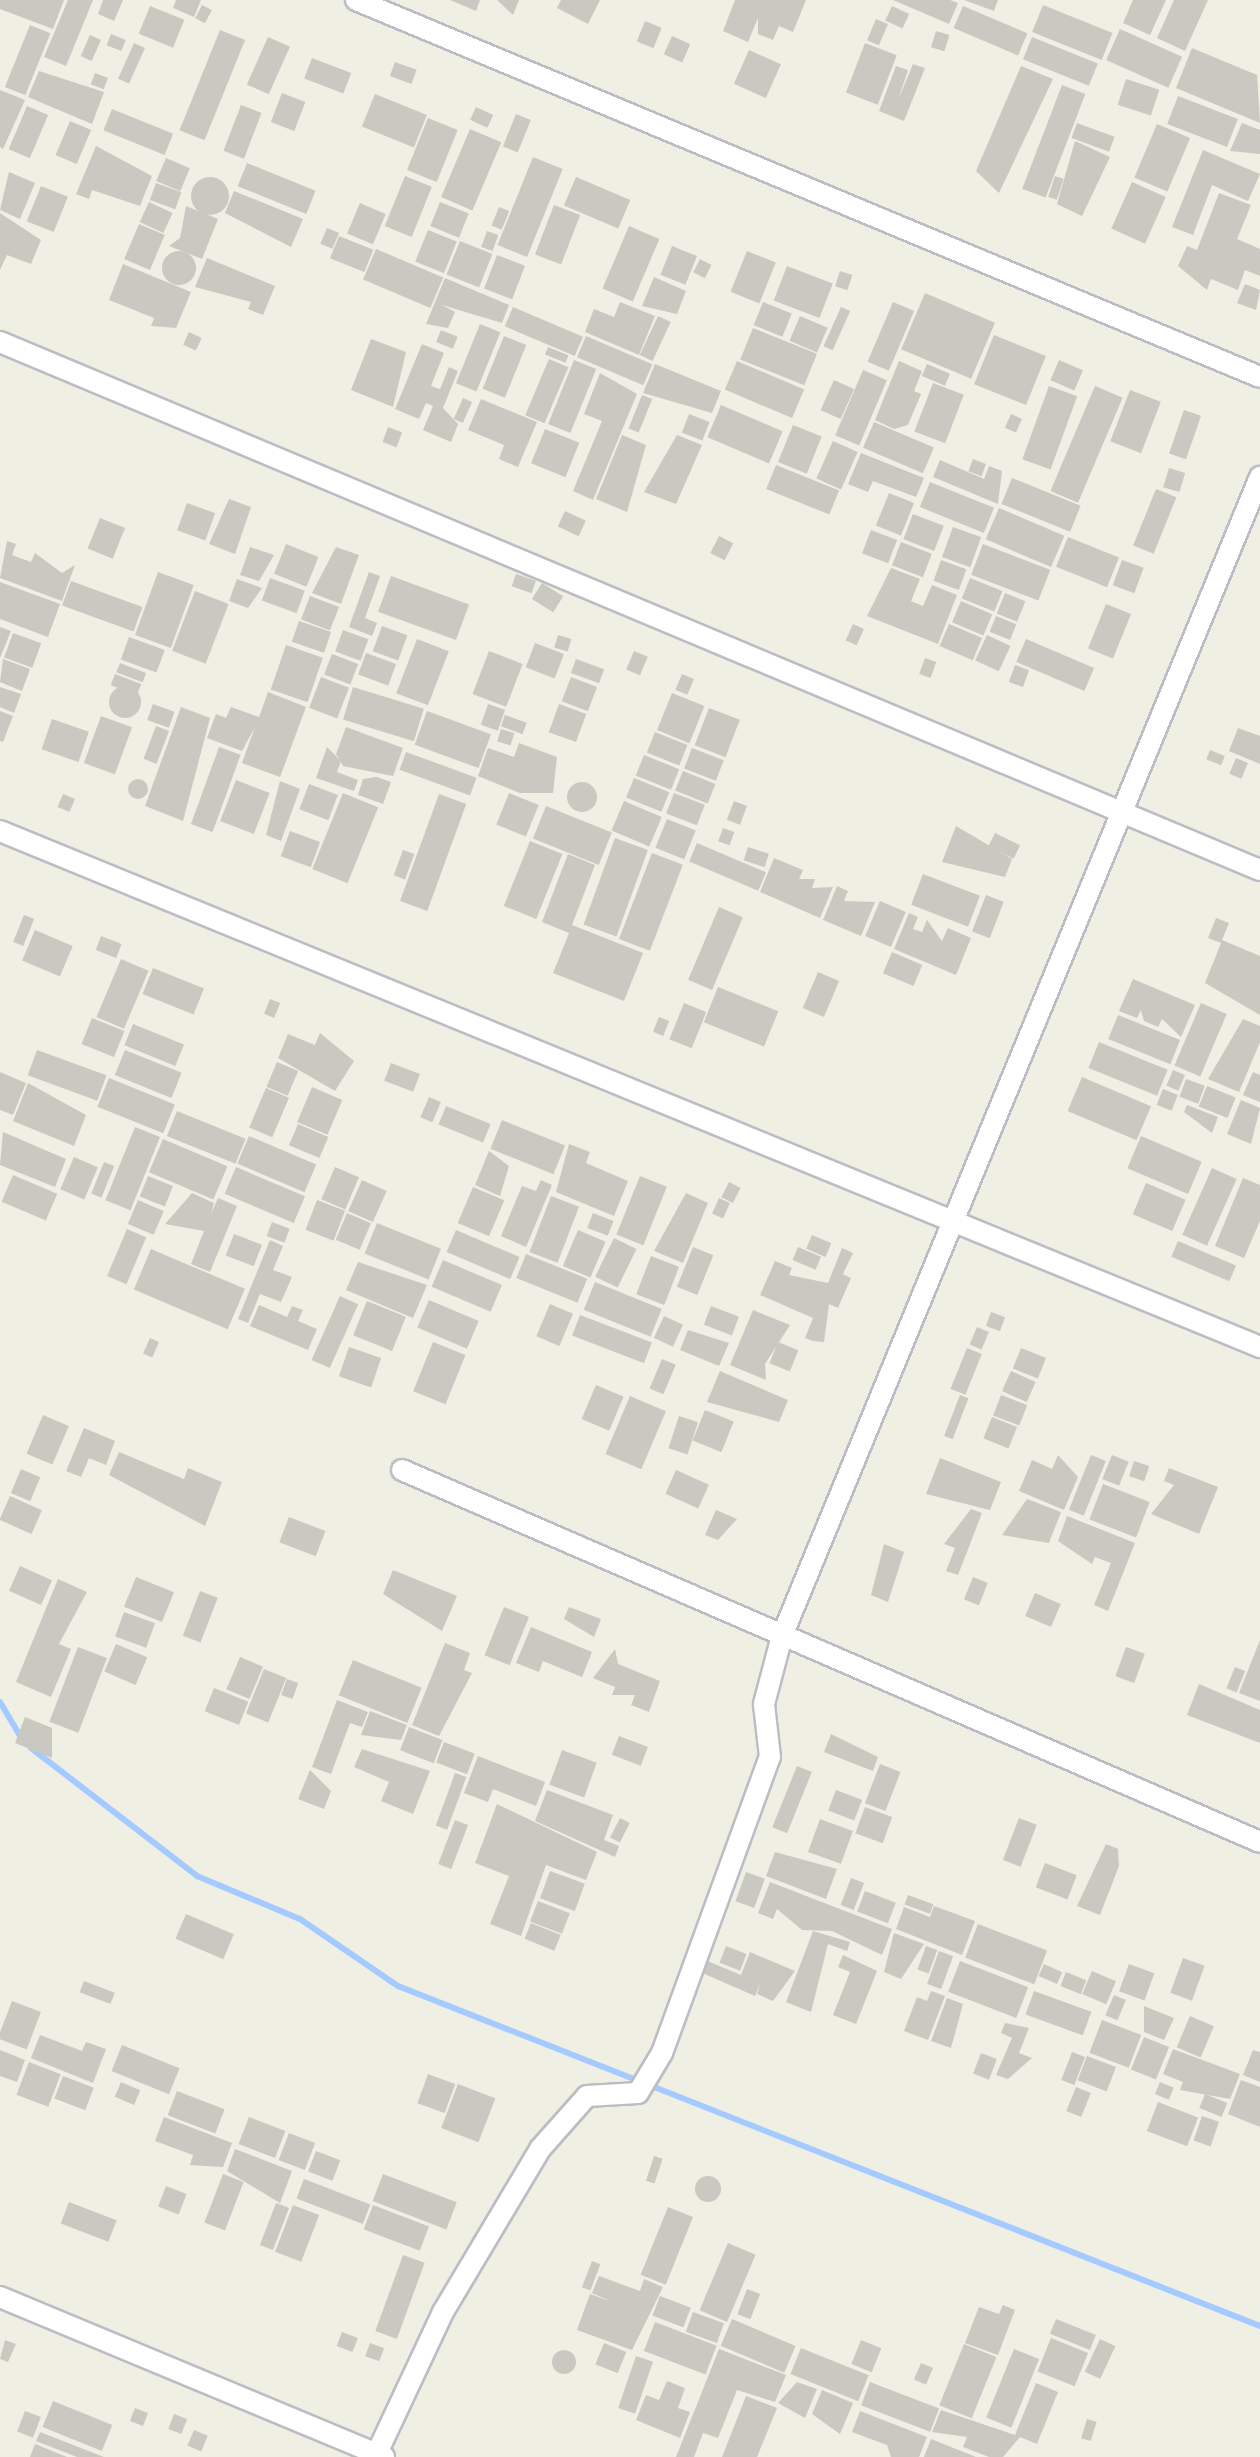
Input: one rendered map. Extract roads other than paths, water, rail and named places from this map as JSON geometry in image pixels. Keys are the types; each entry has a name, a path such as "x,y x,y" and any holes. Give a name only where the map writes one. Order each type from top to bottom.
{"street":[{"path":"356,0 1260,378"},
{"path":"0,342 1260,870"},
{"path":"0,2296 381,2455 442,2312 540,2150 588,2096 638,2092 662,2053 770,1757 764,1704 782,1636 956,1218 1117,813 1260,477"},
{"path":"0,831 956,1218 1260,1347"},
{"path":"402,1470 1260,1842"}],"waterway":[{"path":"0,1702 22,1739"},
{"path":"31,1748 197,1876 300,1919 398,1986 1260,2326"}]}
